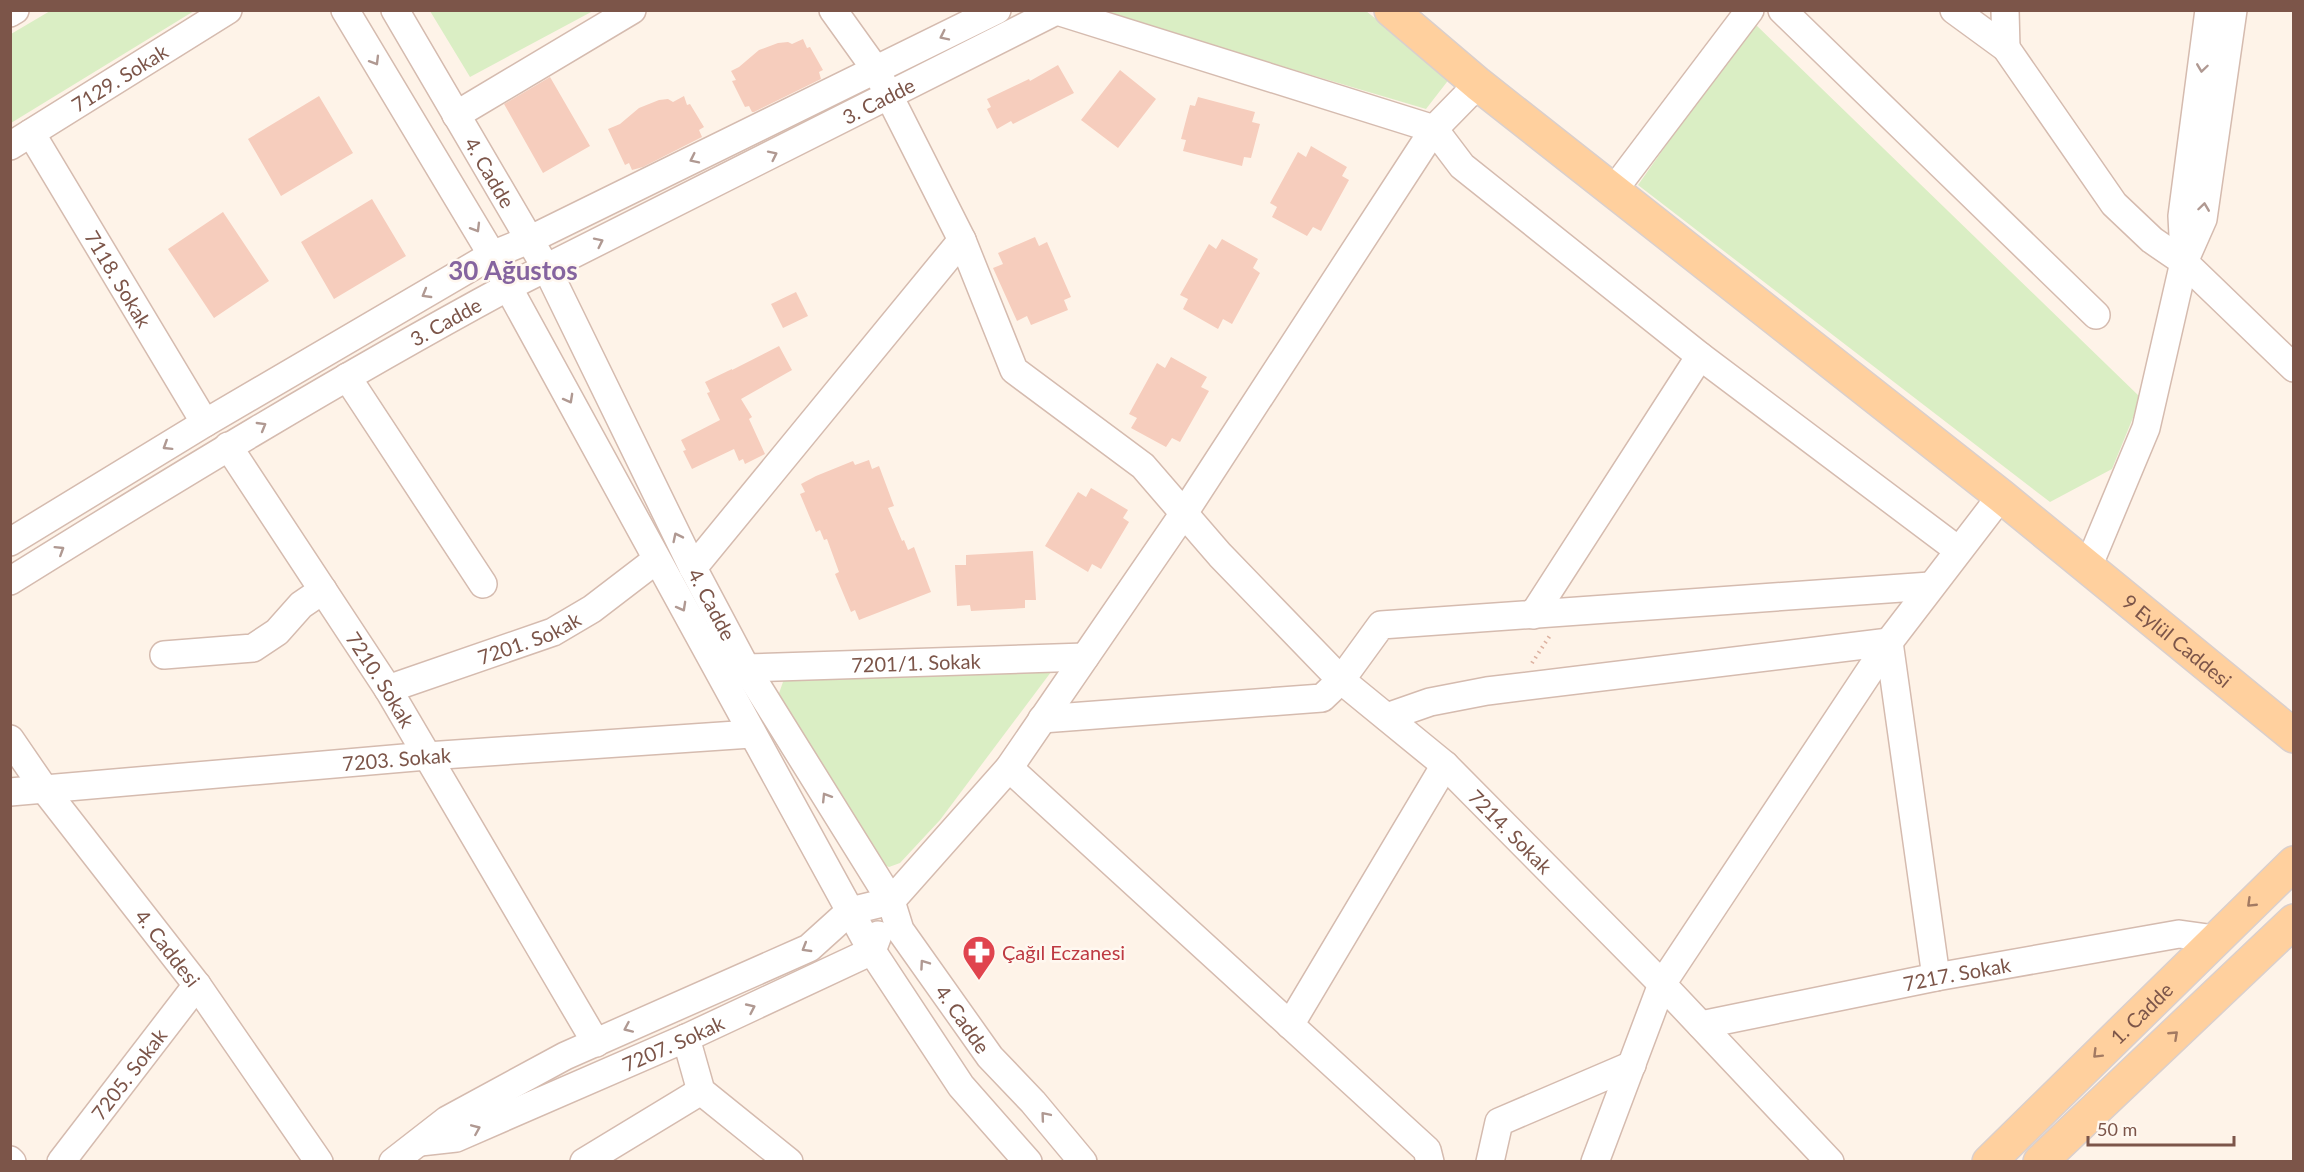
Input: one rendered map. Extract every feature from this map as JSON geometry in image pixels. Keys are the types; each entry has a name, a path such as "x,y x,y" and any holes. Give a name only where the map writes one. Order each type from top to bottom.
{"main road":[{"name":"9 Eylül Caddesi","path":"1391,10 1478,84 2280,719 2294,736"},
{"name":"1. Cadde","path":"1989,1161 2294,862"},
{"name":"1. Cadde","path":"2040,1161 2294,921"}],"street":[{"path":"10,13 15,10"},
{"name":"7129. Sokak","path":"21,140 228,10"},
{"name":"4. Cadde","path":"345,10 492,255 656,560 872,951 961,1086 1028,1161"},
{"name":"4. Cadde","path":"394,10 531,239 693,568 746,668 891,901 900,930 990,1057 1034,1102 1083,1161"},
{"path":"456,115 632,10"},
{"name":"7214. Sokak","path":"833,10 876,70 962,240 1014,370 1143,466 1220,555 1341,680 1444,765 1662,984 1830,1161"},
{"name":"3. Cadde","path":"10,542 205,423 492,255 531,239 997,10"},
{"path":"1613,191 1750,10"},
{"path":"1782,10 2096,315"},
{"path":"1954,10 2006,48 2114,204 2152,240 2184,262 2294,368"},
{"path":"2005,10 2006,48"},
{"path":"2184,262 2182,216 2210,10"},
{"path":"2088,567 2146,428 2184,262 2203,219 2233,10"},
{"path":"1056,11 1434,129 1462,166 1700,356 1959,550"},
{"name":"3. Cadde","path":"10,581 228,446 508,287 890,97 1056,11"},
{"path":"872,951 891,901 1009,768 1184,513 1434,129 1478,84"},
{"name":"7118. Sokak","path":"21,140 205,423"},
{"path":"693,568 962,240"},
{"path":"1533,615 1700,356"},
{"path":"347,377 483,584"},
{"name":"7210. Sokak","path":"228,446 388,689 596,1042"},
{"path":"1595,1161 1662,984 1889,642 2001,496"},
{"name":"7201. Sokak","path":"388,689 553,632 592,609 656,560"},
{"path":"1042,719 1322,698 1341,680 1381,625 1930,586"},
{"path":"164,655 253,648 277,632 301,605 323,590"},
{"path":"1387,717 1430,702 1516,688 1889,642"},
{"path":"1889,642 1936,977"},
{"name":"7201/1. Sokak","path":"746,668 1085,657"},
{"name":"7203. Sokak","path":"45,790 427,756 751,734"},
{"name":"4. Caddesi","path":"10,739 45,790 197,985 319,1161"},
{"path":"1290,1024 1444,765"},
{"path":"1009,768 1427,1150 1430,1161"},
{"path":"10,792 45,790"},
{"path":"850,911 891,901"},
{"name":"7207. Sokak","path":"393,1161 447,1120 565,1056 809,948 850,911"},
{"name":"7217. Sokak","path":"1701,1025 1936,977 2179,934 2215,939"},
{"name":"7207. Sokak","path":"420,1142 456,1138 686,1038 872,951"},
{"name":"7205. Sokak","path":"61,1161 197,985"},
{"path":"686,1038 701,1091 789,1161"},
{"path":"1490,1161 1499,1122 1632,1065"},
{"path":"584,1161 701,1091"}],"path":[{"path":"1516,688 1564,613"}],"green space":[{"path":"50,11 194,11 11,123 11,34"},
{"path":"430,11 593,11 470,77"},
{"path":"1095,11 1366,11 1450,78 1426,109"},
{"path":"1753,22 2141,398 2112,469 2050,502 1638,185"},
{"path":"1054,668 940,820 900,863 889,867 872,860 777,699 784,679"}],"building":[{"path":"803,39 823,70 819,72 821,79 754,112 749,106 745,107 732,81 736,80 731,71 759,50 778,43 792,44"},
{"path":"1058,65 1074,93 1013,124 1011,121 997,129 987,109 991,107 987,99 1029,79 1030,81"},
{"path":"1120,70 1156,99 1118,148 1081,120"},
{"path":"550,77 590,146 543,173 504,104"},
{"path":"319,96 353,153 281,196 248,139"},
{"path":"684,96 687,105 690,104 704,127 699,130 702,137 643,167 632,170 629,163 625,165 608,129 620,124 639,108 659,100 668,99 673,102"},
{"path":"1198,97 1255,112 1252,122 1260,124 1251,158 1244,157 1242,166 1183,151 1186,140 1181,139 1190,105 1195,106"},
{"path":"1311,146 1347,167 1342,176 1349,180 1321,231 1313,227 1307,236 1272,217 1277,207 1270,203 1298,152 1306,157"},
{"path":"372,199 406,256 334,299 301,242"},
{"path":"223,212 269,281 214,318 168,249"},
{"path":"1035,237 1039,246 1047,242 1071,297 1064,300 1068,310 1031,325 1027,316 1017,321 993,268 1003,264 998,253"},
{"path":"1222,239 1258,259 1253,268 1260,273 1232,324 1223,319 1218,329 1183,309 1188,299 1180,295 1209,244 1216,249"},
{"path":"796,292 808,316 783,328 771,304"},
{"path":"779,346 792,370 741,399 752,417 749,419 765,454 745,464 743,459 739,461 734,449 692,469 683,451 686,450 681,440 720,420 707,393 710,392 705,382"},
{"path":"1171,357 1207,377 1201,387 1209,391 1180,442 1172,438 1166,447 1131,428 1137,418 1129,414 1157,363 1165,368"},
{"path":"869,460 872,469 879,466 894,506 888,508 908,550 914,547 931,592 859,620 855,610 851,612 835,574 839,572 827,539 824,540 820,530 816,532 800,494 805,492 801,484 816,476 853,461 855,465"},
{"path":"1091,488 1128,510 1123,518 1129,522 1101,569 1092,564 1088,572 1045,546 1078,492 1086,497"},
{"path":"1033,551 1036,600 1025,600 1025,608 971,611 970,605 957,606 955,565 966,565 966,555"}],"place":[{"name":"Çağıl Eczanesi","path":"979,981"}],"district":[{"name":"30 Ağustos","path":"513,270"}]}
